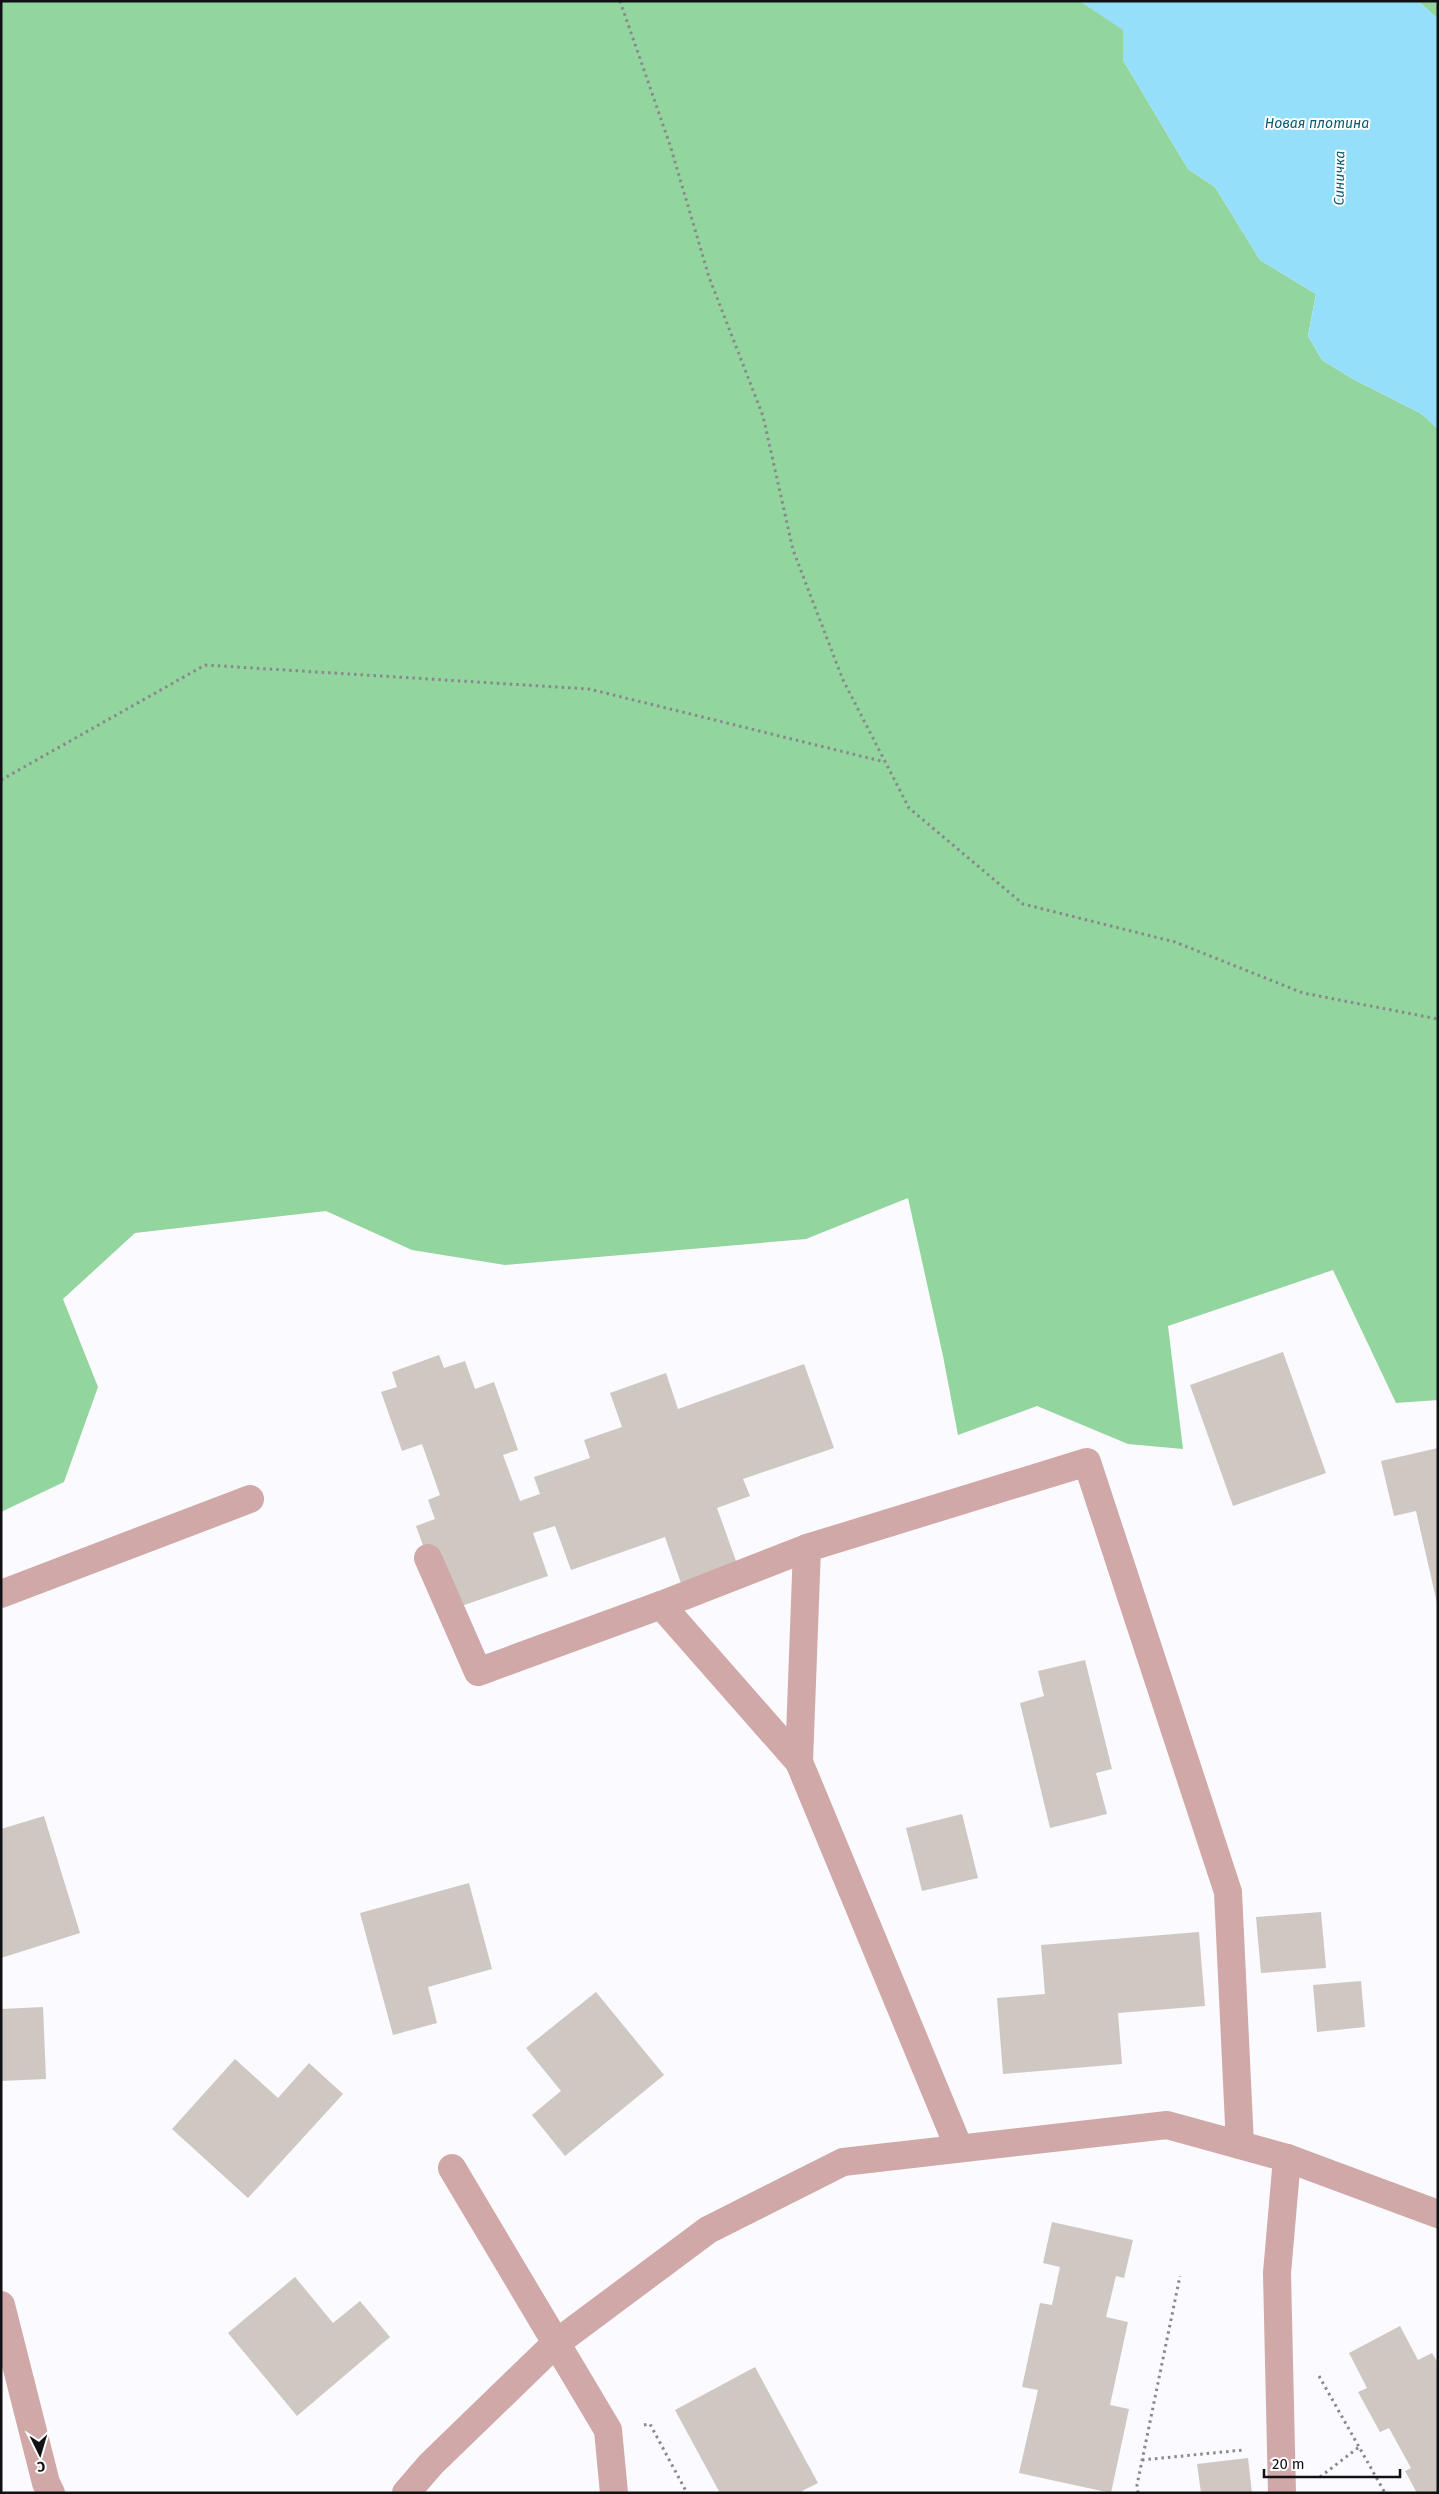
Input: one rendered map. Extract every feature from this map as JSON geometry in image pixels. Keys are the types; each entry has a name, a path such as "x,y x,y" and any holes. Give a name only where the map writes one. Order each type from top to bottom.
{"lane":[{"path":"428,1558 478,1672 807,1548 1087,1462 1228,1892 1240,2145"},
{"path":"1,1594 250,1499"},
{"path":"799,1762 807,1548"},
{"path":"660,1605 799,1762 959,2148"},
{"path":"406,2493 431,2464 555,2344 708,2230 843,2162 1167,2125 1287,2158 1438,2214"},
{"path":"1282,2493 1277,2273 1287,2158"},
{"path":"452,2168 555,2344 608,2430 614,2493"},
{"path":"1,2305 46,2483 51,2493"}],"path":[{"path":"620,1 670,145 709,277 763,416 793,550 843,680 909,808 1024,904 1175,942 1302,993 1438,1019"},
{"path":"1,780 205,665 589,689 886,762"},
{"path":"1138,2493 1137,2485 1180,2276"},
{"path":"1317,2373 1386,2493"},
{"path":"608,2430 650,2424 687,2493"},
{"path":"1142,2460 1281,2446"},
{"path":"1314,2481 1359,2447"}],"green space":[{"path":"1,1 1080,1 1124,30 1123,60 1188,169 1215,187 1260,260 1316,294 1308,336 1322,360 1353,379 1422,414 1438,429 1438,1400 1396,1403 1333,1270 1168,1326 1183,1449 1128,1444 1037,1406 958,1435 943,1356 908,1198 806,1239 505,1265 412,1250 326,1211 135,1233 63,1299 98,1387 64,1482 1,1512"},
{"path":"1418,1 1438,1 1438,19"}],"water":[{"name":"Новая плотина","path":"1080,1 1418,1 1438,19 1438,429 1422,414 1353,379 1322,360 1308,336 1316,294 1260,260 1215,187 1188,169 1123,60 1123,30"}],"building":[{"path":"1283,1352 1326,1473 1233,1506 1190,1385"},
{"path":"439,1355 444,1368 465,1361 475,1389 494,1382 518,1450 503,1455 520,1501 540,1494 534,1477 590,1458 584,1440 622,1427 610,1393 666,1373 678,1409 804,1364 834,1448 743,1479 750,1496 717,1508 740,1572 684,1592 665,1537 571,1570 555,1526 533,1533 548,1576 447,1611 416,1526 435,1519 428,1500 440,1495 422,1444 402,1451 381,1392 397,1387 392,1372"},
{"path":"1438,1448 1437,1603 1416,1511 1394,1516 1381,1461"},
{"path":"1085,1660 1112,1769 1096,1773 1107,1814 1050,1828 1020,1703 1044,1696 1038,1671"},
{"path":"962,1814 978,1878 922,1891 906,1828"},
{"path":"44,1816 80,1933 1,1958 1,1829"},
{"path":"469,1883 492,1969 428,1987 437,2023 393,2035 360,1913"},
{"path":"1321,1912 1326,1968 1261,1973 1256,1917"},
{"path":"1199,1932 1205,2006 1118,2013 1122,2064 1003,2074 997,1998 1045,1994 1041,1945"},
{"path":"1361,1981 1365,2027 1317,2032 1313,1985"},
{"path":"596,1992 664,2075 565,2156 532,2115 561,2091 526,2048"},
{"path":"43,2007 46,2079 1,2081 1,2009"},
{"path":"235,2059 278,2098 309,2063 343,2094 248,2198 172,2129"},
{"path":"1052,2222 1133,2240 1124,2278 1116,2276 1106,2317 1128,2322 1110,2405 1129,2409 1111,2493 1019,2473 1038,2390 1022,2387 1040,2303 1052,2305 1060,2267 1043,2263"},
{"path":"295,2277 333,2323 360,2301 390,2337 297,2416 228,2333"},
{"path":"1400,2326 1418,2360 1432,2353 1438,2363 1438,2493 1417,2493 1405,2471 1411,2468 1389,2428 1380,2432 1358,2392 1367,2388 1349,2353"},
{"path":"755,2367 818,2483 802,2491 803,2493 720,2493 675,2410"},
{"path":"1248,2458 1252,2493 1201,2493 1197,2464"}],"water label":[{"name":"Синичка","path":"1339,178"}]}
